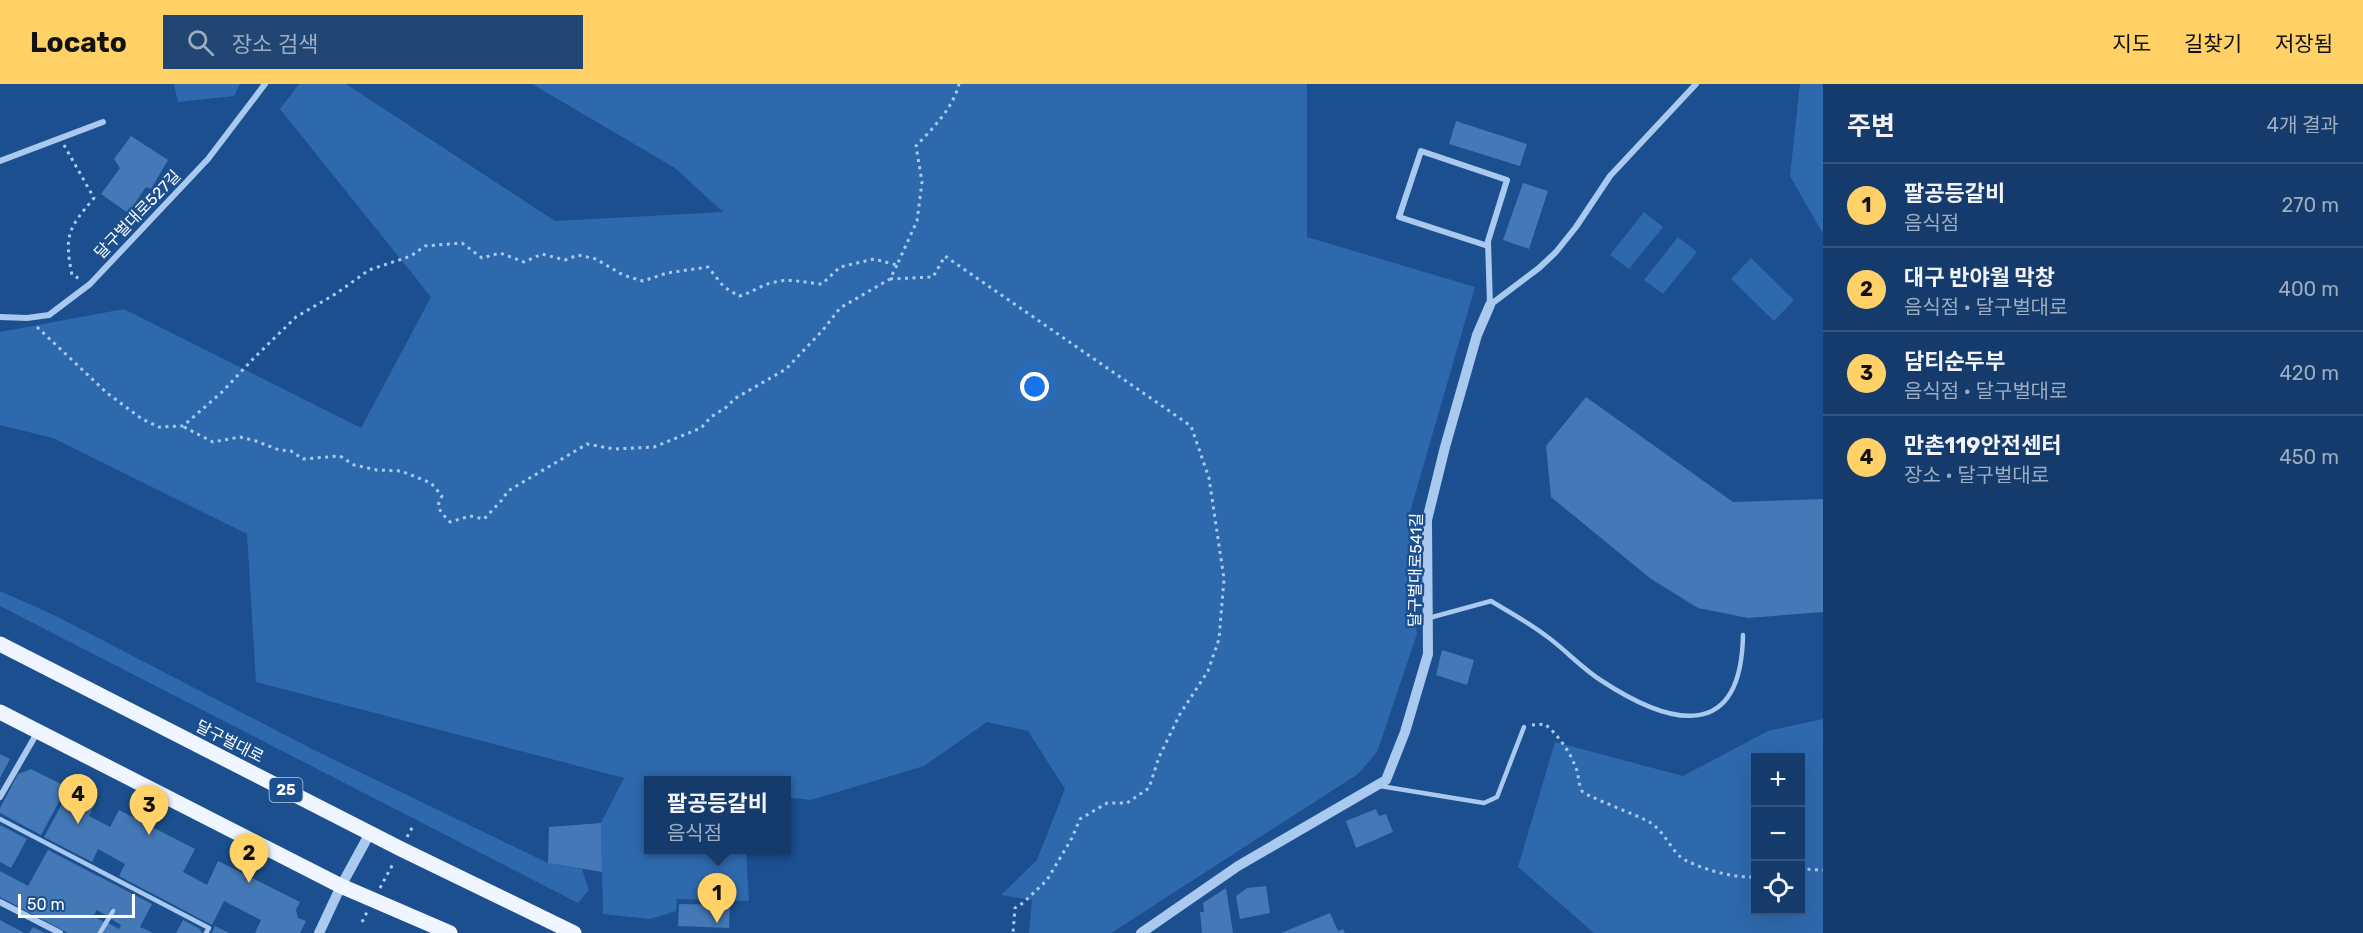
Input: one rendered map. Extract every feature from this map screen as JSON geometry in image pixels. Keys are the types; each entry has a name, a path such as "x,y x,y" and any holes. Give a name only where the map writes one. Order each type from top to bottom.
{"main road":[{"name":"달구벌대로","path":"0,644 401,849 574,932"},
{"path":"0,712 341,886 450,933"}],"street":[{"name":"달구벌대로527길","path":"0,317 27,318 49,315 90,284 208,159 265,84"},
{"path":"1490,305 1539,268 1556,252 1576,227 1610,176 1696,84"},
{"path":"0,161 103,122"},
{"path":"1488,246 1399,218 1421,151 1507,180 1499,200 1488,246 1490,305"},
{"name":"달구벌대로541길","path":"1142,933 1238,866 1386,780 1411,716 1428,654 1427,520 1467,369 1490,305"},
{"path":"0,797 38,732"},
{"path":"319,933 370,833"},
{"path":"0,902 60,933"}],"lane":[{"path":"1429,618 1491,601 1545,635 1600,680 1646,707 1680,716 1702,716 1721,704 1736,685 1742,657 1743,635"},
{"path":"1377,785 1484,803 1497,797 1524,727"},
{"path":"0,819 208,928 206,933"},
{"path":"100,933 113,911"}],"path":[{"path":"890,279 917,221 922,182 916,146 941,120 956,95 959,84"},
{"path":"61,138 79,175 94,198 71,229 67,248 72,275 90,284"},
{"path":"183,426 222,392 296,317 337,293 369,270 411,256 424,246 462,243 482,258 500,253 524,262 542,254 565,260 578,255 596,260 623,275 643,281 667,273 708,267 724,287 739,296 774,282 798,280 822,284 840,267 874,259 897,265"},
{"path":"27,318 107,393 142,419 159,427 183,426 213,442 240,437 279,450 291,451 303,459 340,456 354,465 377,470 401,471 431,483 442,496 438,502 439,510 450,522 470,516 484,519 508,490 587,444 614,449 654,447 701,428 734,399 786,369 824,330 840,308 890,279 933,277 945,256 1191,426 1209,478 1224,579 1219,639 1208,671 1180,714 1159,757 1149,788 1126,803 1107,803 1080,819 1072,838 1047,880 1015,908 1013,933"},
{"path":"1524,727 1545,724 1557,735 1576,769 1581,790 1587,796 1618,806 1653,824 1683,859 1721,873 1751,877"},
{"path":"362,922 413,826"},
{"path":"1805,869 1823,870"}],"shaded area":[{"path":"174,84 240,84 234,96 178,102"},
{"path":"299,84 346,84 555,221 723,212 675,168 532,84 1307,84 1307,237 1475,287 1408,519 1417,634 1377,752 1358,774 1111,933 1029,933 1032,900 1001,895 1037,860 1065,789 1028,731 987,722 924,766 811,800 791,798 791,776 644,776 644,854 746,854 749,901 677,899 676,911 650,919 603,914 601,823 624,778 256,682 247,534 53,438 0,425 0,332 124,309 361,428 431,297 280,109"},
{"path":"1800,84 1823,84 1823,234 1790,176"},
{"path":"1644,212 1663,227 1629,269 1610,255"},
{"path":"1678,237 1697,252 1663,294 1644,280"},
{"path":"1751,258 1794,300 1774,321 1731,279"},
{"path":"0,591 56,616 314,750 548,863 582,869 589,890 578,903 0,606"},
{"path":"1823,719 1823,933 1594,933 1518,867 1555,742 1683,776 1768,731"}],"building":[{"path":"1456,121 1527,144 1520,166 1449,144"},
{"path":"131,136 168,160 151,189 146,187 128,213 101,194 120,168 114,159"},
{"path":"1523,183 1548,191 1529,249 1503,240"},
{"path":"1586,397 1733,502 1823,499 1823,612 1748,618 1698,608 1651,579 1551,497 1546,446"},
{"path":"1442,650 1474,660 1467,685 1436,675"},
{"path":"0,754 10,759 0,778"},
{"path":"31,769 67,787 41,835 0,813 0,808 18,774"},
{"path":"70,789 96,802 89,816 110,827 119,810 195,849 183,872 207,885 218,861 300,902 296,910 298,918 306,921 300,933 255,933 261,920 224,901 212,925 119,876 125,864 98,849 92,862 44,837"},
{"path":"1376,809 1379,816 1386,814 1393,832 1356,848 1346,821"},
{"path":"601,823 602,872 548,863 549,827"},
{"path":"0,825 27,839 11,868 0,862"},
{"path":"48,850 152,904 140,927 153,933 103,933 108,923 119,929 121,925 111,919 116,911 111,908 107,916 97,910 93,916 104,922 98,933 68,933 0,897 0,871 28,886"},
{"path":"1266,886 1270,913 1240,919 1236,896 1247,888"},
{"path":"1226,888 1233,933 1202,933 1200,912 1204,912 1203,903"},
{"path":"679,904 730,905 729,928 678,926"},
{"path":"1330,913 1338,931 1343,929 1345,933 1281,933"},
{"path":"0,920 24,933 0,933"},
{"path":"183,920 200,929 202,933 176,933"},
{"path":"215,926 229,933 212,933"},
{"path":"33,927 45,933 29,933"}],"place":[{"name":"만촌119안전센터","path":"78,824"},
{"name":"담티순두부","path":"149,835"},
{"name":"대구 반야월 막창","path":"249,883"},
{"name":"팔공등갈비","path":"717,923"}]}
